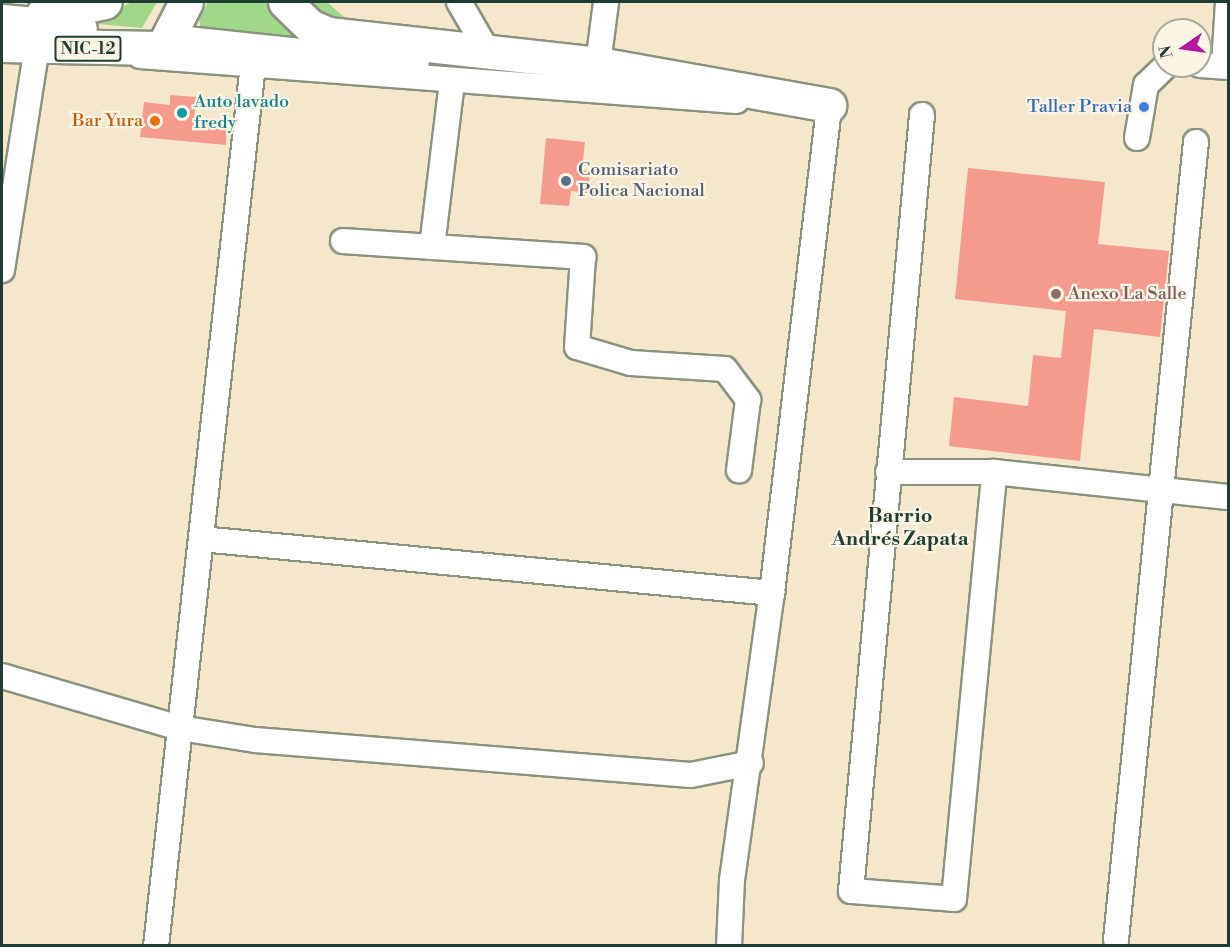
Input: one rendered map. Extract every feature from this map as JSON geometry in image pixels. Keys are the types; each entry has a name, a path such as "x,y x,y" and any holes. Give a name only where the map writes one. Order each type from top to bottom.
{"highway":[{"path":"2,15 37,15 105,2"},
{"path":"285,2 309,26 328,34 598,64 829,105"},
{"name":"NIC-12","path":"2,21 177,25"},
{"name":"NIC-12","path":"2,45 47,48 158,48 177,25"}],"street":[{"path":"459,2 488,52"},
{"path":"598,64 606,2"},
{"path":"1226,66 1228,2"},
{"path":"177,25 192,53 209,62"},
{"path":"177,25 829,105"},
{"path":"2,270 47,48 452,81 829,105"},
{"path":"156,945 253,65"},
{"path":"1137,138 1146,86 1154,78"},
{"path":"432,247 452,81"},
{"path":"729,945 732,880 751,763 829,105"},
{"path":"922,115 851,891 954,899 994,472"},
{"path":"1116,940 1164,489 1196,142"},
{"path":"343,241 583,257 577,347 631,363 726,369 748,399 739,470"},
{"path":"888,472 994,472 1228,496"},
{"path":"201,539 772,593"},
{"path":"2,676 180,728 255,740 691,775 751,763"}],"green space":[{"path":"132,2 157,2 142,28 87,23"},
{"path":"208,2 273,2 315,41 201,29 199,20"},
{"path":"309,2 327,2 352,24 327,18"}],"building":[{"name":"Auto lavado fredy","path":"170,95 196,97 194,121 227,124 226,145 140,137 144,102 170,105"},
{"name":"Comisariato Polica Nacional","path":"546,138 585,142 582,170 590,171 588,193 571,191 569,206 540,204"},
{"name":"Anexo La Salle","path":"968,168 1105,182 1098,244 1169,251 1160,337 1094,329 1080,461 949,446 954,397 1028,406 1033,355 1061,358 1066,311 955,299"}],"place":[{"name":"Taller Pravia","path":"1144,107"},
{"name":"Auto lavado fredy","path":"182,113"},
{"name":"Bar Yura","path":"155,121"},
{"name":"Comisariato Polica Nacional","path":"566,181"},
{"name":"Anexo La Salle","path":"1056,294"}],"district":[{"name":"Barrio Andrés Zapata","path":"900,528"}]}
